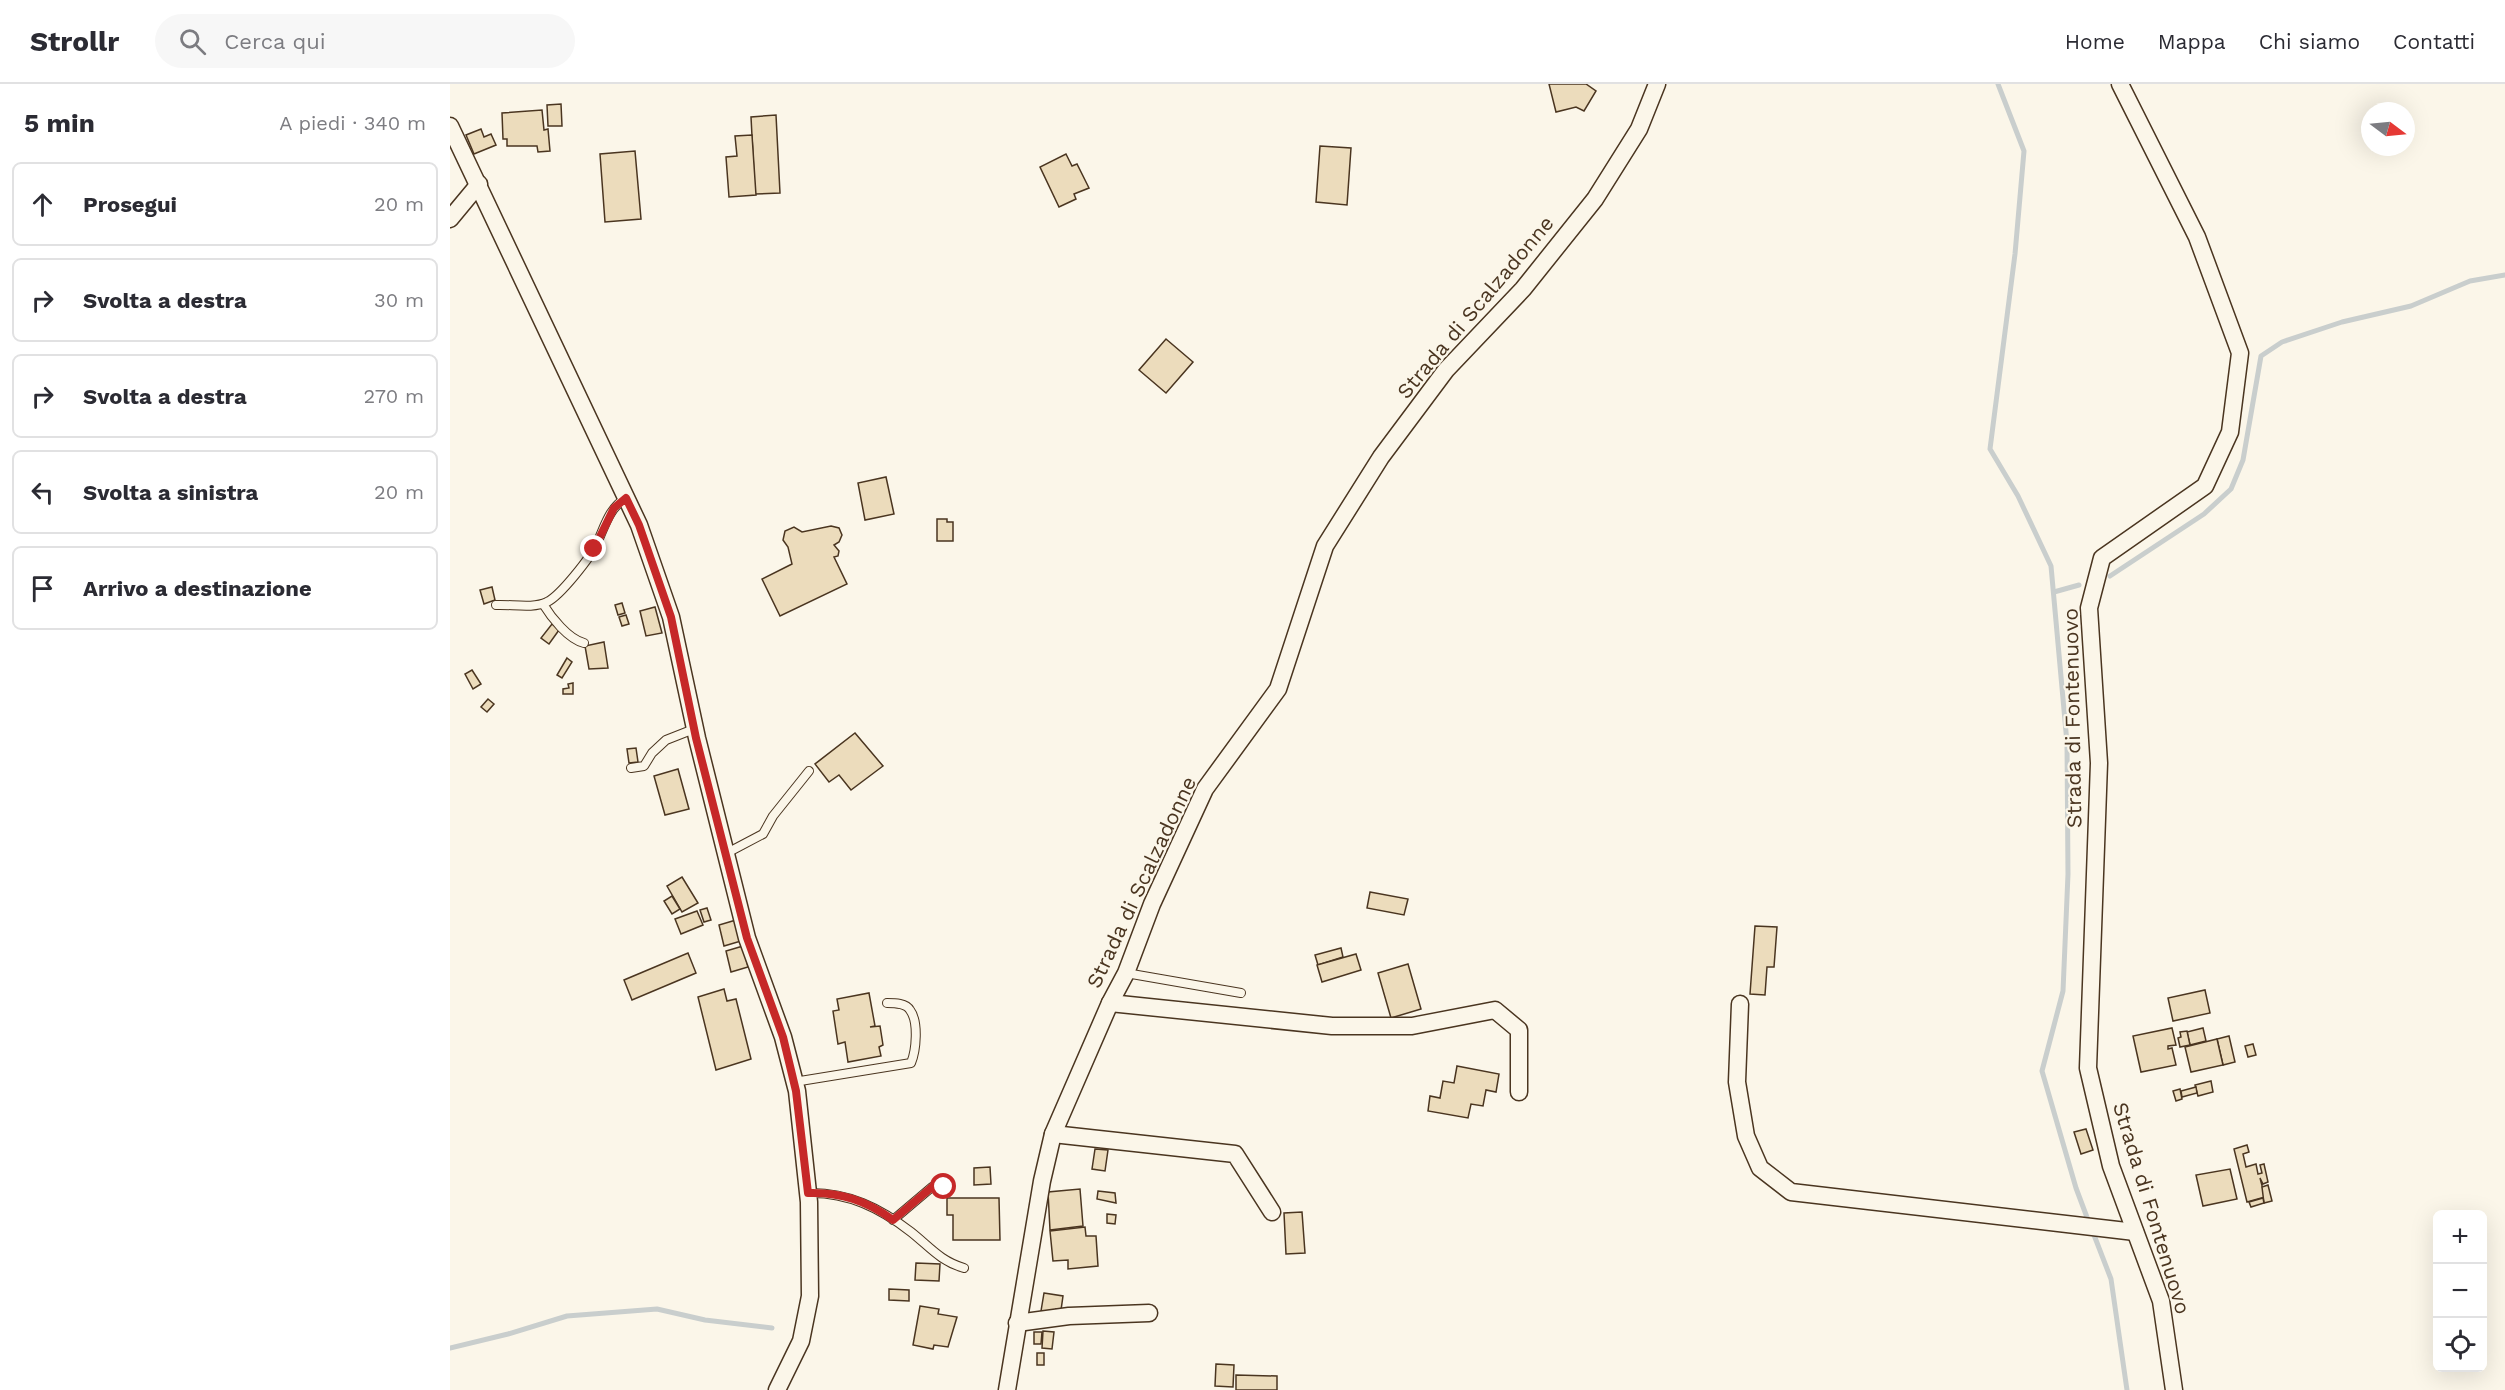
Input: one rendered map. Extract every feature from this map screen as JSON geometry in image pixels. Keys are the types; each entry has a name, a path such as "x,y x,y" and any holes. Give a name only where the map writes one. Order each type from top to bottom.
{"street":[{"name":"Strada di Scalzadonne","path":"1007,1390 1042,1181 1053,1134 1110,1003 1126,973 1152,904 1205,789 1278,689 1325,546 1381,457 1446,370 1523,289 1595,199 1639,129 1658,84"},
{"name":"Strada di Fontenuovo","path":"2120,84 2196,237 2240,353 2230,432 2205,486 2102,558 2089,608 2099,763 2088,1068 2111,1166 2161,1301 2174,1390"},
{"path":"450,126 639,525 671,617 694,729 747,938 783,1037 794,1082 808,1193 810,1296 801,1341 777,1390"},
{"path":"450,219 478,184"},
{"path":"1110,1003 1332,1026 1412,1026 1494,1010 1519,1030 1519,1092"},
{"path":"1740,1004 1737,1082 1746,1136 1760,1168 1791,1192 2135,1232"},
{"path":"1053,1134 1235,1154 1272,1212"},
{"path":"1017,1323 1069,1316 1149,1313"}],"lane":[{"path":"496,605 549,602 572,579 594,549 614,508 626,498"},
{"path":"543,604 563,628 579,642 584,643"},
{"path":"631,768 644,766 652,753 666,740 694,729"},
{"path":"726,854 763,834 773,816 809,771"},
{"path":"1126,973 1241,993"},
{"path":"794,1082 911,1063 914,1056 915,1023 910,1010 905,1006 887,1003"},
{"path":"893,1220 932,1187 944,1187"},
{"path":"808,1193 840,1194 868,1203 948,1264 964,1268"}],"building":[{"path":"1549,84 1586,84 1596,91 1584,111 1576,107 1556,112"},
{"path":"561,104 562,126 548,126 547,105"},
{"path":"542,110 544,130 548,129 550,151 538,152 537,146 507,146 507,139 503,139 502,113"},
{"path":"776,115 780,193 755,194 751,117"},
{"path":"481,129 484,137 491,134 496,145 474,154 466,135"},
{"path":"752,135 756,195 729,197 726,157 737,156 735,136"},
{"path":"1320,146 1351,148 1347,205 1316,202"},
{"path":"635,151 641,219 605,222 600,154"},
{"path":"1066,154 1072,166 1077,164 1089,188 1074,194 1076,199 1059,207 1040,167"},
{"path":"1166,339 1193,362 1166,393 1139,370"},
{"path":"886,477 894,514 865,520 858,483"},
{"path":"937,519 947,519 947,522 953,522 953,541 937,541"},
{"path":"831,526 839,528 842,535 839,542 834,545 839,551 838,556 834,557 847,584 780,616 762,579 792,564 788,547 783,540 785,531 794,527 802,532"},
{"path":"492,587 495,600 484,604 480,590"},
{"path":"622,603 625,613 618,615 615,605"},
{"path":"655,607 662,633 646,636 640,611"},
{"path":"626,615 629,624 622,626 619,617"},
{"path":"552,624 559,630 549,644 541,638"},
{"path":"604,642 608,668 589,669 585,646"},
{"path":"567,658 572,662 562,678 557,675"},
{"path":"472,670 481,684 473,689 465,674"},
{"path":"573,683 573,694 563,694 563,689 569,688 568,684"},
{"path":"488,699 494,704 487,712 481,707"},
{"path":"855,733 883,766 851,790 839,775 829,782 815,764"},
{"path":"636,748 638,762 629,763 627,749"},
{"path":"678,769 689,809 665,815 654,776"},
{"path":"682,877 698,903 682,912 667,886"},
{"path":"1370,892 1408,899 1404,915 1367,908"},
{"path":"672,896 680,909 672,914 664,901"},
{"path":"707,908 711,920 704,922 700,910"},
{"path":"697,911 703,925 681,934 675,919"},
{"path":"736,920 741,941 724,946 719,925"},
{"path":"1755,926 1777,927 1774,967 1767,967 1765,995 1750,994"},
{"path":"743,946 748,967 731,972 726,951"},
{"path":"1341,948 1343,957 1318,965 1315,955"},
{"path":"688,953 696,973 632,1000 624,980"},
{"path":"1356,954 1361,970 1322,982 1317,965"},
{"path":"1408,964 1421,1009 1391,1018 1378,973"},
{"path":"724,989 727,1001 736,999 751,1059 716,1070 698,997"},
{"path":"2205,990 2210,1013 2173,1021 2168,998"},
{"path":"869,993 875,1026 870,1027 880,1026 883,1045 879,1047 881,1056 848,1062 845,1042 838,1044 833,1011 839,1010 837,999"},
{"path":"2172,1028 2176,1045 2168,1046 2168,1049 2172,1048 2176,1065 2141,1072 2133,1036"},
{"path":"2203,1028 2206,1041 2190,1045 2187,1032"},
{"path":"2187,1031 2190,1045 2180,1047 2178,1038 2181,1037 2180,1032"},
{"path":"2229,1036 2235,1062 2223,1065 2217,1039"},
{"path":"2217,1039 2223,1065 2191,1072 2185,1047"},
{"path":"2253,1044 2256,1055 2248,1057 2245,1046"},
{"path":"1457,1066 1499,1074 1496,1092 1486,1090 1483,1106 1471,1104 1468,1118 1428,1111 1430,1096 1440,1098 1443,1081 1454,1083"},
{"path":"2211,1081 2213,1092 2198,1096 2195,1085"},
{"path":"2196,1087 2197,1093 2182,1097 2181,1091"},
{"path":"2180,1089 2182,1099 2176,1101 2173,1091"},
{"path":"2086,1129 2093,1150 2081,1154 2074,1132"},
{"path":"2247,1145 2249,1152 2243,1154 2246,1167 2256,1164 2258,1174 2262,1173 2260,1165 2264,1164 2268,1182 2263,1184 2260,1178 2265,1197 2247,1202 2234,1149"},
{"path":"1095,1149 1108,1150 1105,1171 1092,1169"},
{"path":"990,1167 991,1184 974,1185 974,1168"},
{"path":"2230,1169 2237,1199 2203,1206 2196,1175"},
{"path":"2268,1185 2272,1201 2264,1203 2262,1187"},
{"path":"1080,1189 1083,1226 1050,1230 1048,1192"},
{"path":"1098,1191 1115,1193 1116,1203 1097,1199"},
{"path":"947,1198 999,1198 1000,1240 953,1240 953,1215 947,1215"},
{"path":"2263,1198 2264,1203 2251,1207 2249,1202"},
{"path":"1302,1212 1305,1253 1286,1254 1284,1213"},
{"path":"1107,1214 1116,1215 1115,1224 1107,1223"},
{"path":"1085,1227 1086,1236 1096,1236 1098,1266 1068,1269 1068,1260 1053,1261 1050,1231"},
{"path":"916,1263 940,1264 939,1281 915,1280"},
{"path":"889,1289 909,1290 909,1301 889,1300"},
{"path":"1044,1293 1063,1296 1061,1310 1056,1309 1055,1313 1041,1311"},
{"path":"920,1306 939,1309 938,1314 957,1317 948,1347 934,1345 933,1349 913,1345"},
{"path":"1043,1331 1054,1332 1052,1349 1042,1348"},
{"path":"1034,1332 1042,1332 1041,1344 1034,1344"},
{"path":"1037,1353 1044,1353 1044,1365 1037,1365"},
{"path":"1216,1364 1234,1365 1233,1387 1215,1386"},
{"path":"1236,1375 1277,1376 1277,1390 1236,1390"}],"waterway":[{"path":"1998,84 2024,151 2015,254 1990,449 2018,496 2051,566 2067,743 2068,874 2063,991 2042,1071 2076,1188 2088,1220"},
{"path":"2110,576 2204,514 2231,489 2243,460 2261,356 2282,342 2342,322 2411,306 2470,281 2505,275"},
{"path":"2054,592 2079,585"},
{"path":"2094,1235 2111,1279 2127,1390"},
{"path":"450,1348 567,1316 657,1309 705,1320 772,1328"}],"route":[{"path":"594,549 605,522 619,502 626,498 639,525 671,617 696,738 747,938 783,1037 796,1091 808,1193 840,1194 868,1203 893,1220 932,1187 944,1187"}]}
